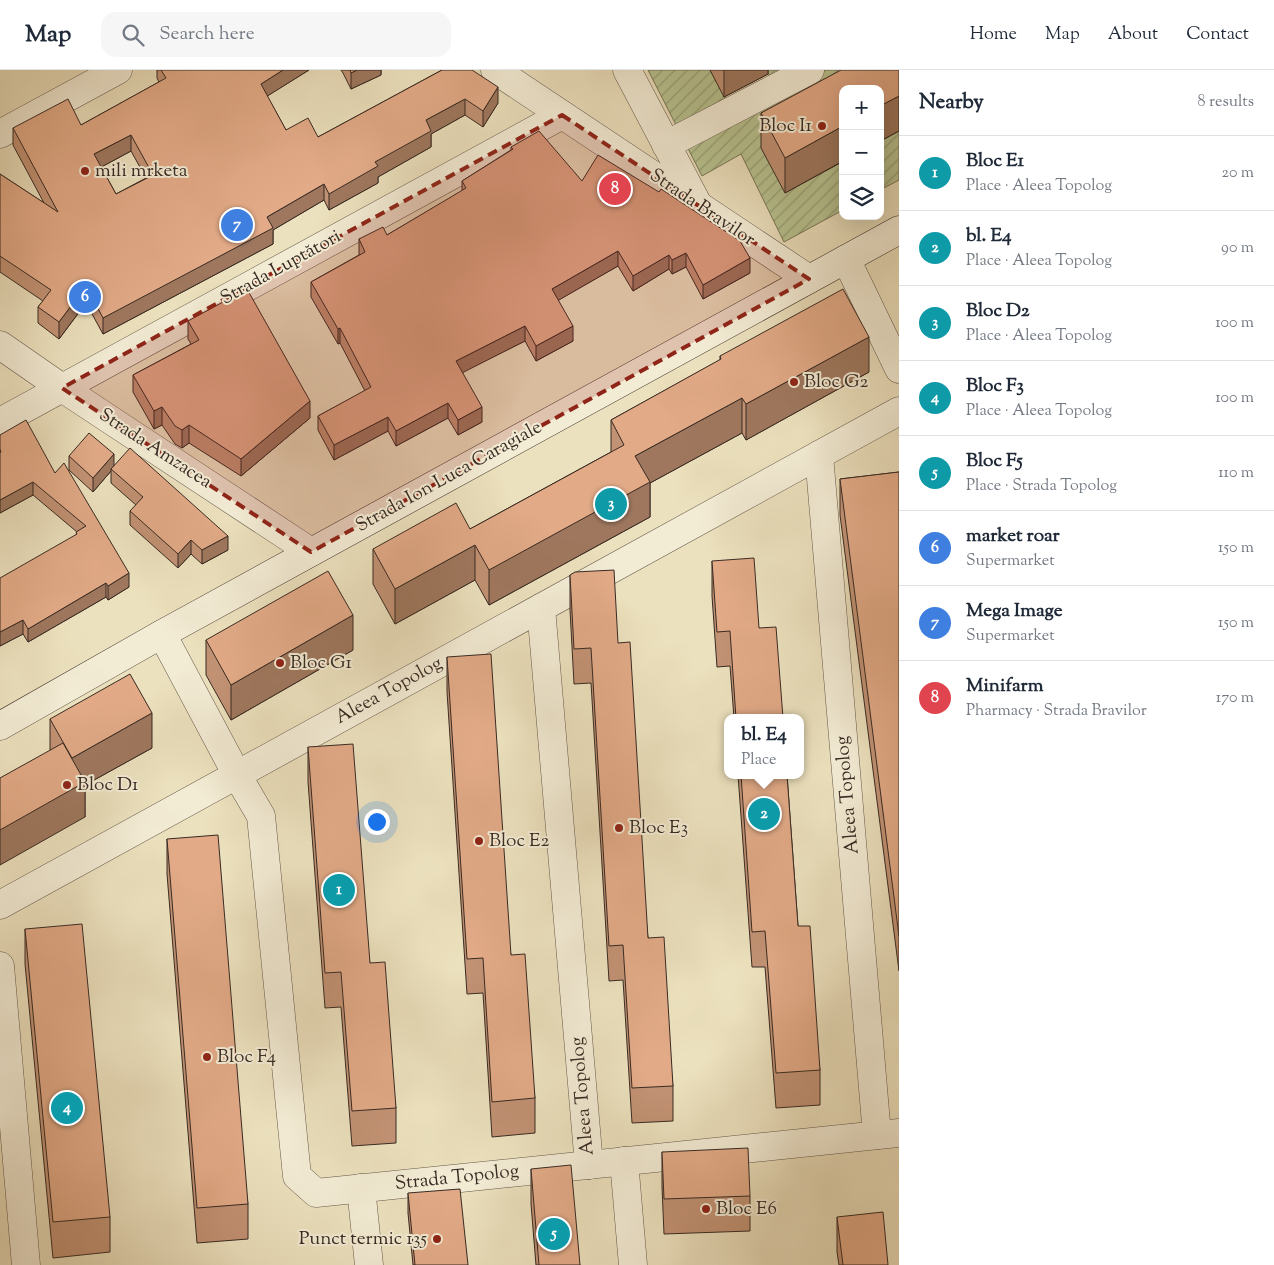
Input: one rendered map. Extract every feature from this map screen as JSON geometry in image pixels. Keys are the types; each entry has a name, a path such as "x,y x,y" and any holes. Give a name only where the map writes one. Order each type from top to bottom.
{"street":[{"path":"0,134 118,70"},
{"name":"Strada Bravilor","path":"495,70 809,279"},
{"path":"627,70 698,205"},
{"path":"666,145 810,70"},
{"name":"Strada Luptători","path":"0,422 562,115"},
{"name":"Strada Ion Luca Caragiale","path":"0,726 162,634 899,230"},
{"path":"846,258 899,369"},
{"name":"Strada Amzacea","path":"0,345 311,552"},
{"name":"Aleea Topolog","path":"0,905 899,411"},
{"name":"Aleea Topolog","path":"819,455 888,1134"},
{"name":"Aleea Topolog","path":"541,608 589,1165"},
{"path":"162,634 236,775"},
{"name":"Strada Topolog","path":"236,775 261,816 297,1176 316,1193 888,1134"},
{"path":"0,966 26,1265"},
{"path":"624,1161 633,1265"},
{"path":"361,1188 369,1265"}],"highlighted area":[{"path":"562,115 809,279 311,552 62,388"}],"green space":[{"path":"648,70 710,70 727,101 770,78 766,70 899,70 899,73 857,85 839,85 839,96 785,192 839,163 839,212 784,242 741,154 702,176"},
{"path":"899,131 899,180 884,188 884,175 884,139"}],"building":[{"path":"161,70 283,70 261,84 286,130 308,118 318,137 442,70 472,70 498,87 483,111 465,99 426,120 431,131 375,162 378,166 329,194 324,184 267,217 273,228 103,318 86,286 59,322 38,307 51,290 0,256 0,174 58,212 13,128 68,99 81,125 166,78","holes":["131,135 153,175 116,194 94,154"]},
{"path":"841,70 899,70 899,96 884,104 884,85 839,85 839,128 785,158 761,113"},
{"path":"539,131 582,181 598,155 659,192 661,189 740,241 750,258 703,285 686,253 672,260 669,255 633,276 618,251 552,289 573,326 536,346 525,326 456,361 482,407 458,420 448,403 396,431 388,417 334,445 318,416 371,387 340,328 338,329 311,282 365,252 359,239 383,227 387,235 466,188 462,181 513,149 511,147"},
{"path":"247,289 310,401 241,459 189,425 182,430 175,426 162,407 154,411 133,375 199,340 188,321"},
{"path":"843,289 869,337 746,404 742,398 635,456 650,482 489,570 475,545 395,589 373,549 456,503 470,529 624,445 611,420 721,359 720,356"},
{"path":"26,420 55,473 64,463 129,573 108,586 106,583 28,629 23,620 0,632 0,578 77,534 76,532 86,526 33,482 0,500 0,435"},
{"path":"89,433 114,454 93,478 69,456"},
{"path":"130,448 228,536 202,550 191,540 178,554 130,511 143,497 111,469"},
{"path":"899,472 899,936 840,479"},
{"path":"754,558 759,628 776,627 783,714 736,714 730,631 717,632 712,561"},
{"name":"Bloc E3","path":"614,570 618,643 630,642 648,938 664,937 673,1086 632,1088 623,945 609,946 591,648 574,649 570,575 575,572"},
{"path":"328,571 353,615 231,685 206,640"},
{"name":"Bloc E2","path":"491,654 511,955 525,954 535,1098 492,1102 483,958 467,959 447,657"},
{"path":"130,674 152,713 72,758 50,719"},
{"path":"63,743 85,782 0,830 0,778"},
{"path":"353,744 370,963 385,962 396,1108 352,1111 341,972 325,973 308,747"},
{"path":"741,779 787,779 798,926 810,926 820,1070 776,1073 765,931 752,932"},
{"name":"Bloc F4","path":"218,835 248,1204 197,1208 167,839"},
{"path":"82,924 110,1217 53,1222 25,929"},
{"path":"748,1148 750,1196 664,1199 662,1152"},
{"path":"571,1165 580,1265 539,1265 531,1169"},
{"name":"Punct termic 135","path":"460,1189 468,1265 415,1265 408,1193"},
{"path":"883,1212 888,1265 843,1265 837,1217"}],"place":[{"name":"Bloc I1","path":"822,126"},
{"name":"mili mrketa","path":"85,171"},
{"name":"Minifarm","path":"615,189"},
{"name":"Mega Image","path":"237,225"},
{"name":"market roar","path":"85,297"},
{"name":"Bloc G2","path":"794,382"},
{"name":"Bloc D2","path":"611,504"},
{"name":"Bloc G1","path":"280,663"},
{"name":"Bloc D1","path":"67,785"},
{"name":"bl. E4","path":"764,814"},
{"name":"Bloc E3","path":"619,828"},
{"name":"Bloc E2","path":"479,841"},
{"name":"Bloc E1","path":"339,890"},
{"name":"Bloc F4","path":"207,1057"},
{"name":"Bloc F3","path":"67,1108"},
{"name":"Bloc E6","path":"706,1209"},
{"name":"Bloc F5","path":"554,1234"},
{"name":"Punct termic 135","path":"437,1239"}]}
